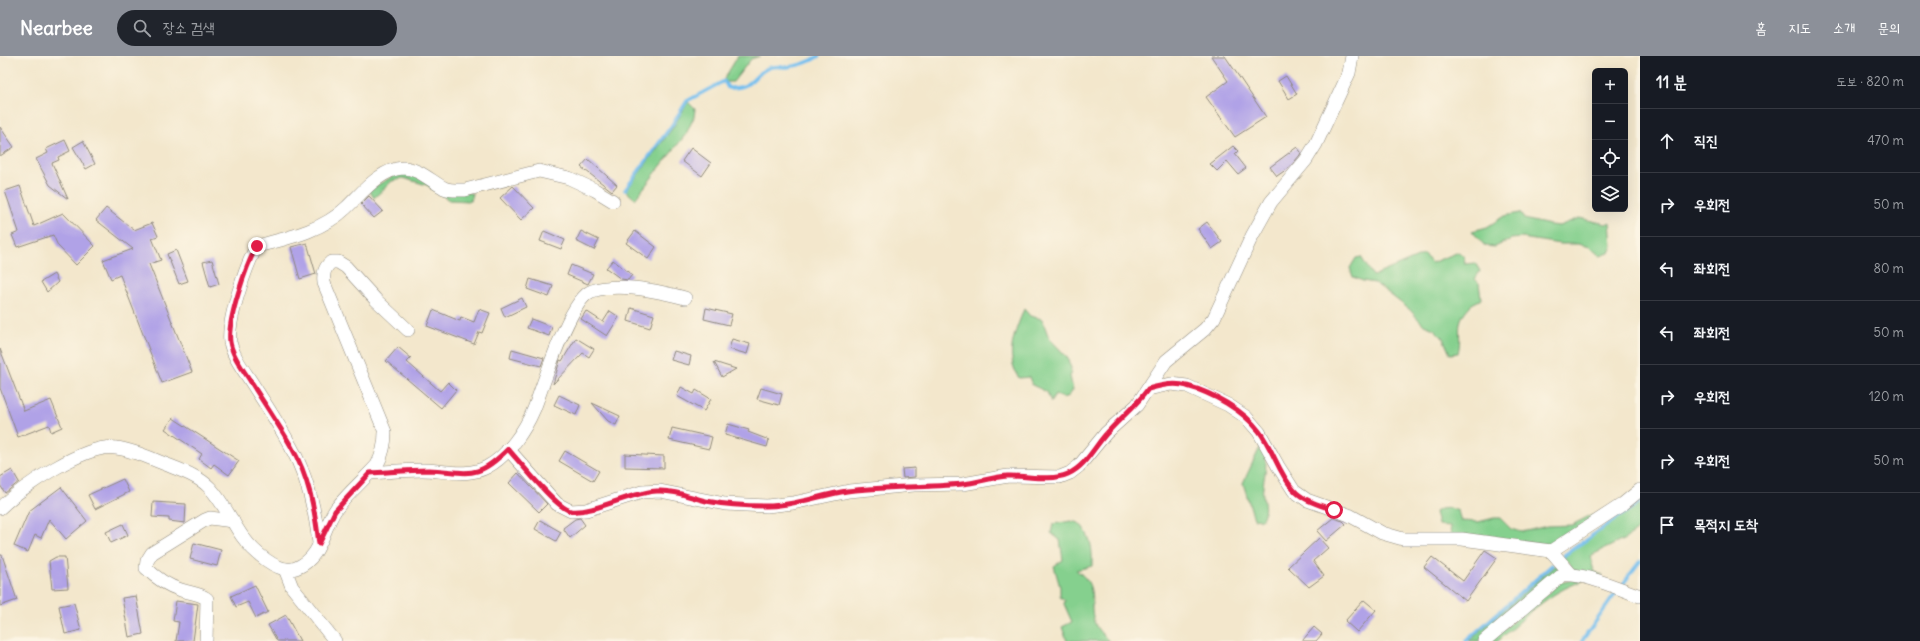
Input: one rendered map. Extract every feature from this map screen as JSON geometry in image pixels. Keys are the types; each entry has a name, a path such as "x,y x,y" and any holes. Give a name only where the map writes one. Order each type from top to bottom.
{"street":[{"path":"508,449 557,504 571,511 586,510 642,492 660,491 725,504 776,505 849,491 914,485 963,484 1008,476 1060,477 1070,473 1079,466 1106,433 1137,405 1166,361 1205,330 1214,318 1252,236 1271,202 1306,160 1316,144 1349,72 1352,56"},
{"path":"319,544 310,492 304,470 291,446 239,362 230,341 232,316 251,256 257,246 294,236 326,223 337,217 379,178 391,171 402,168 411,169 445,188 454,191 465,190 533,172 552,172 586,185 613,201"},
{"path":"0,508 25,488 73,459 103,448 116,448 165,464 199,480 209,487 250,545 276,566 285,569 294,568 304,564 311,558 335,511 370,473 382,456 385,443 384,432 324,283 323,275 326,266 331,262 338,262 346,267 376,300 408,330"},
{"path":"370,473 415,470 462,474 488,467 516,441 534,410 560,340 574,309 582,298 591,291 618,288 662,291 685,298"},
{"path":"1148,389 1171,384 1187,386 1228,405 1246,417 1259,432 1294,491 1307,500 1349,515 1382,533 1403,539 1462,539 1551,551 1623,504 1640,490"},
{"path":"206,641 207,599 202,596 174,588 152,574 146,568 146,560 152,552 205,520 210,518 233,521"},
{"path":"1551,551 1571,574"},
{"path":"285,569 292,587 335,641"},
{"path":"1484,641 1542,590 1562,575 1571,574 1640,596"}],"green space":[{"path":"738,56 760,56 751,59 733,82 726,82 724,79"},
{"path":"688,102 695,109 694,117 686,134 635,199 626,191 674,126"},
{"path":"400,172 473,194 470,201 449,200 427,185 403,178 392,181 374,198 369,190"},
{"path":"1520,213 1524,219 1559,226 1579,218 1606,224 1610,222 1612,246 1609,253 1600,256 1590,247 1578,244 1560,244 1522,238 1511,239 1495,247 1485,246 1472,231 1487,227 1504,216"},
{"path":"1459,252 1464,257 1465,264 1475,263 1480,271 1475,279 1479,283 1481,299 1471,305 1462,318 1460,323 1458,353 1450,354 1443,338 1434,329 1424,325 1409,309 1375,283 1363,281 1353,277 1350,268 1356,258 1361,257 1373,276 1425,254 1431,263"},
{"path":"1024,309 1030,316 1042,319 1049,338 1067,357 1071,368 1070,376 1073,390 1069,396 1063,398 1055,394 1051,402 1047,392 1032,385 1029,377 1019,378 1012,360 1012,344"},
{"path":"1262,443 1266,464 1263,491 1265,508 1261,520 1254,519 1243,483"},
{"path":"1640,504 1640,528 1625,539 1590,556 1594,571 1603,576 1575,571 1564,557"},
{"path":"1450,508 1458,511 1461,521 1478,522 1500,518 1511,529 1522,532 1547,526 1572,525 1591,515 1598,518 1551,549 1451,537 1450,526 1438,525 1435,512 1440,509"},
{"path":"1071,521 1079,523 1089,537 1092,554 1092,566 1076,570 1088,582 1090,587 1092,613 1096,627 1109,641 1067,641 1062,627 1072,622 1064,604 1065,600 1060,597 1060,587 1054,566 1063,560 1060,540 1051,533 1053,524"},
{"path":"1557,564 1558,573 1480,641 1469,641"},
{"path":"1572,580 1583,581 1559,591 1548,598 1498,641 1489,641 1560,583"}],"building":[{"path":"1211,56 1225,56 1266,117 1235,137 1206,97 1228,81"},
{"path":"1286,76 1297,94 1289,99 1278,81"},
{"path":"0,127 14,147 0,156"},
{"path":"65,140 70,151 58,157 59,160 52,163 68,199 50,185 36,159 48,153 46,149"},
{"path":"83,141 95,164 86,169 73,147"},
{"path":"1233,146 1238,151 1235,154 1246,168 1238,174 1227,161 1217,171 1210,164"},
{"path":"1297,147 1301,152 1300,155 1290,167 1277,176 1270,167"},
{"path":"691,148 711,163 702,176 682,161"},
{"path":"588,159 617,185 612,191 581,167"},
{"path":"20,186 34,226 63,213 95,246 76,265 58,246 53,235 17,247 12,235 19,232 5,191"},
{"path":"513,186 534,208 521,220 500,198"},
{"path":"369,196 383,211 374,218 361,204"},
{"path":"106,208 134,230 152,223 158,236 152,238 161,260 149,264 192,372 162,383 120,275 111,279 103,260 133,249 96,220"},
{"path":"1207,222 1222,242 1212,249 1198,229"},
{"path":"544,231 565,240 561,249 540,241"},
{"path":"581,231 599,240 594,250 576,241"},
{"path":"635,231 656,247 648,259 626,243"},
{"path":"307,243 316,274 300,279 291,247"},
{"path":"176,250 188,281 179,284 167,254"},
{"path":"212,260 219,284 210,287 203,262"},
{"path":"613,260 632,275 628,280 621,279 606,268"},
{"path":"571,265 593,274 588,284 567,275"},
{"path":"54,274 58,282 47,292 41,282"},
{"path":"530,279 553,286 549,297 527,289"},
{"path":"522,298 526,307 505,317 501,308"},
{"path":"631,308 654,315 650,328 628,321"},
{"path":"706,308 732,314 729,325 704,319"},
{"path":"479,309 490,313 482,333 479,332 474,344 427,326 433,310 460,321 461,317 474,322"},
{"path":"586,311 603,322 610,311 619,317 607,336 581,319"},
{"path":"531,319 552,327 549,336 527,328"},
{"path":"576,338 594,349 589,357 583,353 553,384 560,360 562,361"},
{"path":"732,339 750,344 747,354 729,349"},
{"path":"398,347 411,358 407,362 440,391 448,382 456,390 441,408 386,361"},
{"path":"0,349 24,411 51,400 62,427 51,432 49,425 18,437 0,388"},
{"path":"512,349 544,358 541,366 510,358"},
{"path":"674,351 691,356 689,365 671,360"},
{"path":"714,362 736,369 722,377"},
{"path":"681,387 694,394 696,390 711,399 704,411 677,396"},
{"path":"761,388 782,394 779,405 757,399"},
{"path":"559,395 580,405 576,415 554,405"},
{"path":"592,403 620,416 616,425 608,421"},
{"path":"173,418 239,461 229,475 214,464 211,468 199,459 202,454 165,429"},
{"path":"728,424 749,430 748,432 769,440 767,447 725,435"},
{"path":"672,428 712,437 709,449 669,440"},
{"path":"565,451 599,471 593,481 559,461"},
{"path":"625,454 664,456 664,468 625,467"},
{"path":"915,468 915,477 903,478 902,469"},
{"path":"12,470 19,482 5,493 0,485 0,477"},
{"path":"518,473 547,504 539,512 509,483"},
{"path":"123,479 129,492 95,509 88,495"},
{"path":"61,487 87,521 66,539 49,519 41,538 35,535 28,552 14,546 29,511"},
{"path":"153,502 186,504 185,523 169,521 169,518 152,517"},
{"path":"580,518 585,525 570,538 563,528 575,519"},
{"path":"1333,518 1343,521 1346,524 1326,541 1317,531"},
{"path":"540,520 561,532 556,541 535,529"},
{"path":"123,524 128,535 111,543 106,532"},
{"path":"1319,538 1328,548 1313,561 1324,576 1309,587 1288,567"},
{"path":"194,543 221,550 217,566 190,559"},
{"path":"1485,550 1497,558 1466,601 1424,567 1432,557 1463,581"},
{"path":"0,555 2,555 17,600 0,606"},
{"path":"56,557 65,557 68,588 52,589 49,561"},
{"path":"255,585 268,612 256,618 248,602 236,607 231,596"},
{"path":"136,596 143,634 129,637 122,598"},
{"path":"1364,600 1376,610 1357,632 1345,621"},
{"path":"176,601 198,604 193,641 176,641 179,622 173,621"},
{"path":"74,603 81,630 65,634 59,606"},
{"path":"286,615 300,641 277,641 268,625"},
{"path":"1314,627 1322,634 1316,641 1302,641"}],"waterway":[{"path":"625,190 672,125 687,101 724,81 728,88 737,88 749,83 760,73 771,67 795,66 808,62 819,56"},
{"path":"1563,556 1640,502"},
{"path":"1623,584 1640,561"},
{"path":"1466,641 1552,565"},
{"path":"1582,641 1616,593"}],"route":[{"path":"257,246 251,256 232,316 230,341 233,352 291,446 304,470 310,492 319,544 327,524 335,511 344,499 370,473 430,470 462,474 488,467 508,449 557,504 566,510 571,511 586,510 642,492 660,491 678,493 725,504 767,506 793,503 829,494 849,491 914,485 963,484 1008,476 1037,478 1060,477 1070,473 1088,457 1106,433 1137,405 1148,389 1171,384 1187,386 1205,393 1228,405 1246,417 1259,432 1294,491 1307,500 1334,510"}]}
